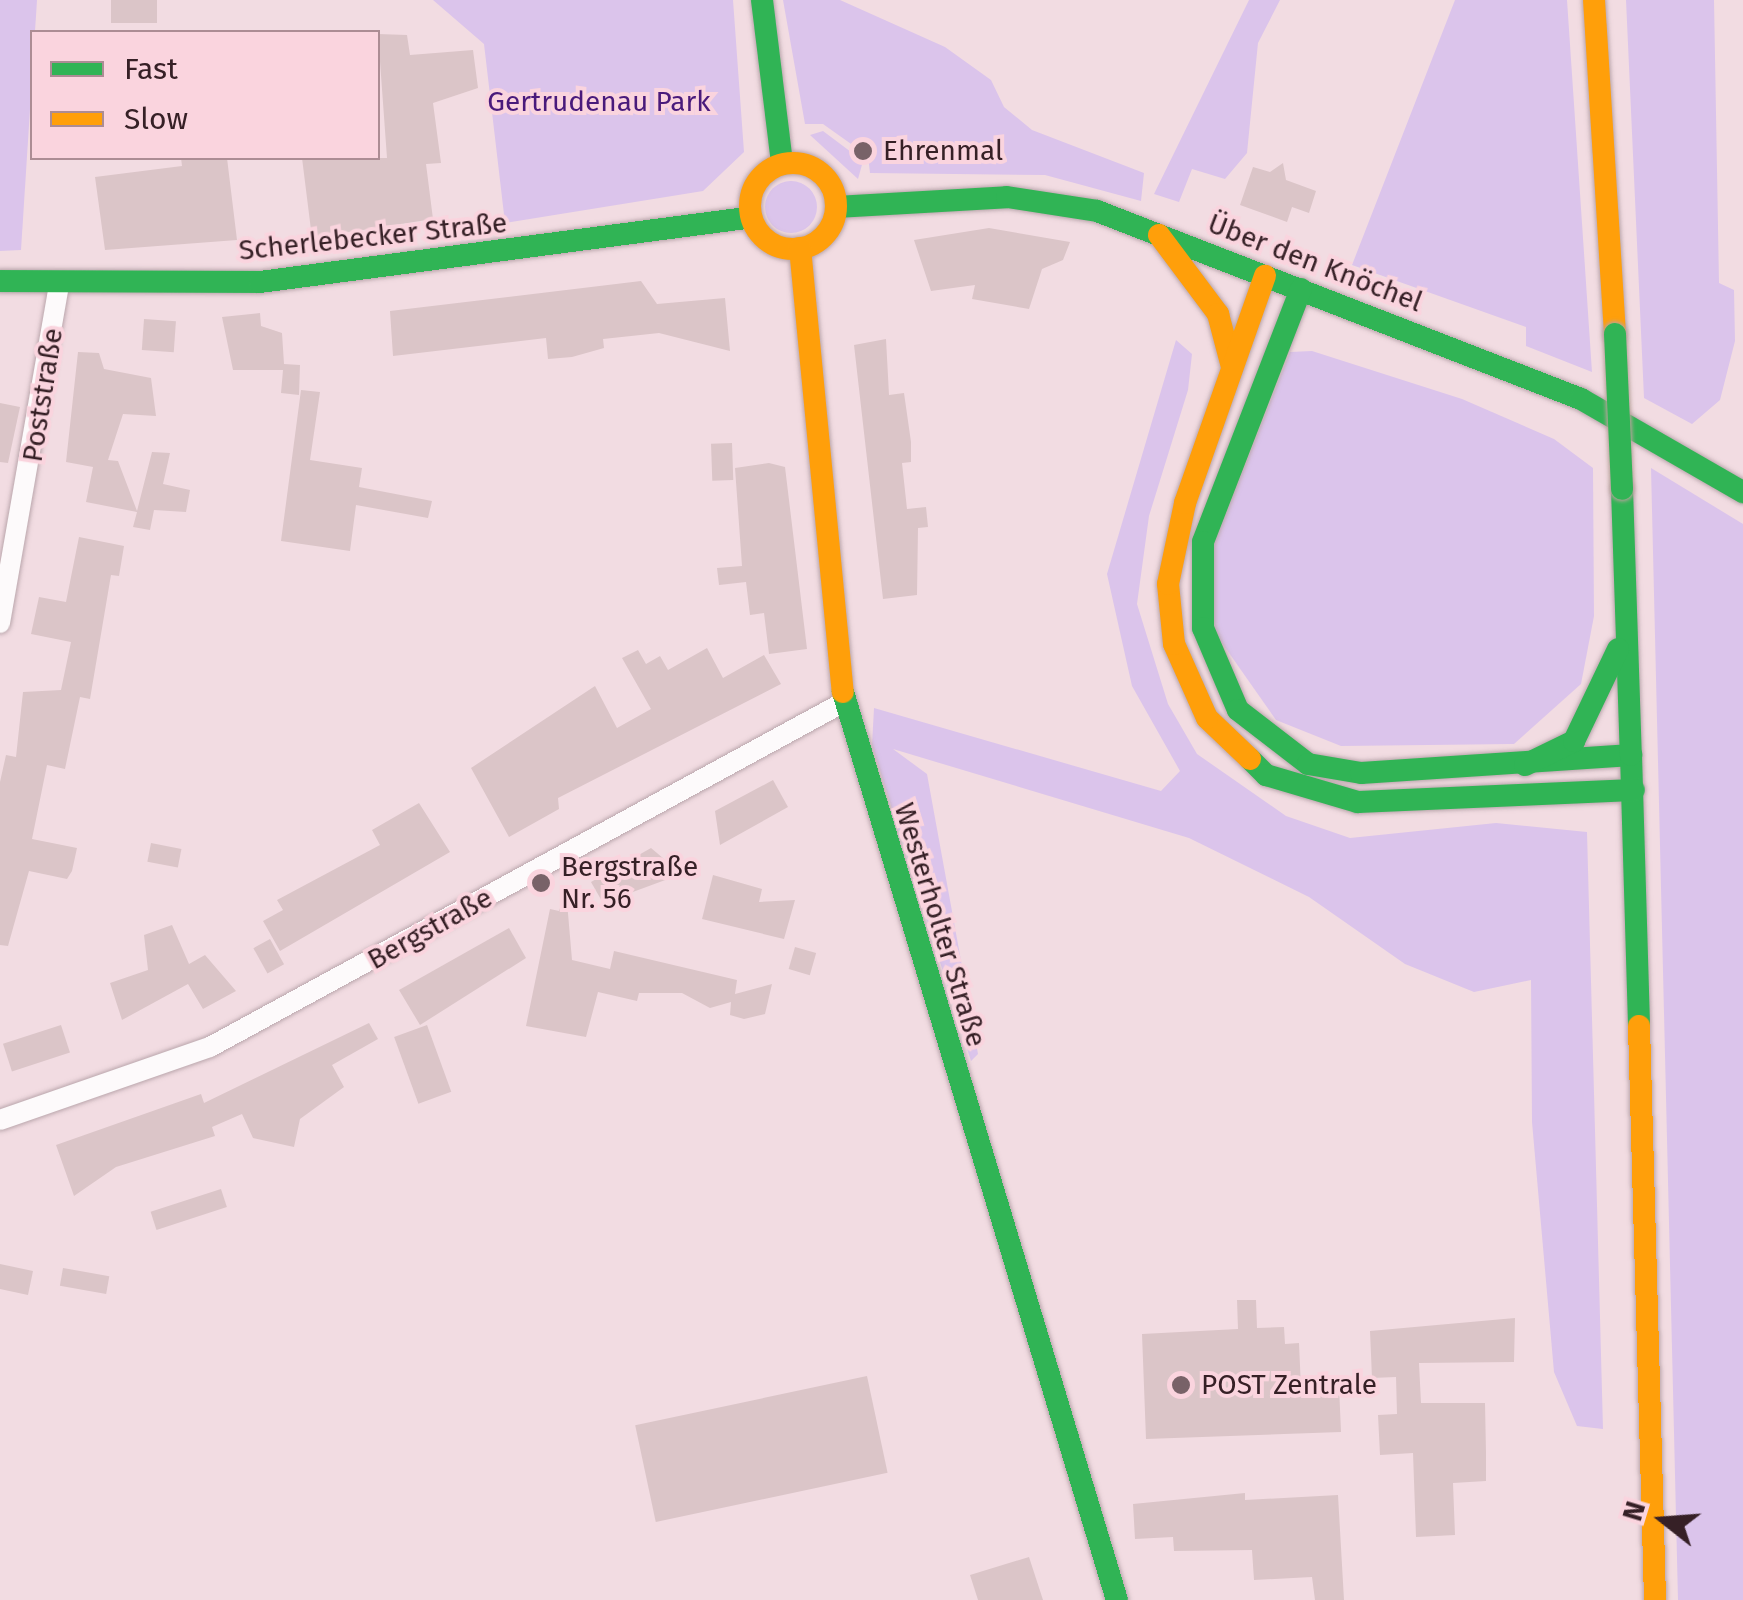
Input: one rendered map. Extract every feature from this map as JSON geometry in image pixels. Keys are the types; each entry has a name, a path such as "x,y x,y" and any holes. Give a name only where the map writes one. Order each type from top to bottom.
{"main road":[{"path":"762,0 782,164"},
{"path":"1594,0 1615,334 1634,790 1655,1600"},
{"path":"782,164 813,169 836,207 829,230 800,248 764,238 751,217 753,190 782,164"},
{"name":"Über den Knöchel","path":"836,207 1048,199 1159,235 1581,398 1743,492"},
{"name":"Scherlebecker Straße","path":"0,282 260,282 751,217"},
{"path":"1159,235 1218,314 1232,367"},
{"name":"Westerholter Straße","path":"800,248 844,702 1117,1600"},
{"path":"1265,276 1232,367 1168,584 1186,684 1235,752 1303,792 1358,802 1634,790"},
{"path":"1300,289 1203,542 1198,586 1212,667 1238,710 1308,764 1361,773 1631,755"},
{"path":"1525,765 1574,741 1593,716 1616,664 1626,592"}],"street":[{"name":"Poststraße","path":"0,623 50,380 59,285"},
{"name":"Bergstraße","path":"0,1120 210,1047 844,702"}],"green space":[{"path":"0,0 37,0 35,30 30,30 30,109 21,250 0,251"},
{"name":"Gertrudenau Park","path":"433,0 733,0 744,152 703,191 505,223 484,44"},
{"path":"783,0 840,0 945,47 991,80 1004,107 1032,130 1144,173 1141,201 1045,175 870,173 868,156 823,124 805,124"},
{"path":"1249,0 1280,0 1258,43 1247,153 1225,179 1192,169 1179,202 1154,194"},
{"path":"1455,0 1567,0 1592,372 1526,346 1526,327 1352,265"},
{"path":"1626,0 1714,0 1719,283 1734,290 1735,341 1720,400 1692,424 1644,398"},
{"path":"823,131 863,161 858,179 810,135"},
{"path":"791,181 809,189 817,207 809,225 791,233 773,225 765,207 773,189"},
{"path":"1176,340 1192,354 1188,390 1149,516 1137,604 1168,704 1197,754 1286,816 1350,838 1496,823 1587,832 1603,1429 1577,1426 1554,1372 1532,1122 1531,980 1474,992 1405,964 1309,897 1189,838 893,749 927,774 978,1054 971,1061 872,745 874,708 1161,791 1180,771 1132,686 1107,574"},
{"path":"1312,351 1462,399 1554,439 1593,468 1594,616 1581,684 1514,744 1341,746 1276,720 1215,633 1209,556 1290,352"},
{"path":"1651,468 1743,524 1743,1600 1678,1600"}],"building":[{"path":"111,0 157,0 157,23 111,23"},
{"path":"380,34 407,35 410,55 473,50 478,88 433,103 441,163 426,164 433,219 312,238 302,160 387,158"},
{"path":"181,160 227,160 237,240 105,250 95,177 182,166"},
{"path":"1283,163 1286,180 1316,191 1309,213 1292,207 1287,222 1240,205 1253,167 1270,172"},
{"path":"989,228 1070,242 1063,260 1042,269 1029,309 972,299 975,285 931,291 914,240"},
{"path":"641,281 657,304 725,298 730,351 659,333 603,339 604,348 572,357 548,359 546,338 393,356 390,311"},
{"path":"260,313 261,326 282,333 284,364 300,365 299,395 281,393 283,370 233,370 222,317"},
{"path":"144,319 176,321 174,352 142,350"},
{"path":"886,339 889,395 904,393 911,442 911,462 902,463 907,509 926,507 928,527 918,528 917,595 883,599 854,345"},
{"path":"78,352 99,353 104,369 151,378 156,416 123,414 108,460 118,461 137,511 152,452 170,453 163,484 190,490 186,512 154,510 150,530 133,527 137,512 86,502 93,467 66,462"},
{"path":"301,390 320,392 310,460 362,468 359,487 432,501 428,518 356,505 350,551 281,541"},
{"path":"0,403 20,407 8,463 0,462"},
{"path":"732,443 733,480 712,481 711,444"},
{"path":"769,463 785,467 807,649 769,654 764,613 750,615 746,582 719,585 717,568 742,566 735,468"},
{"path":"79,537 124,546 119,576 111,575 90,699 80,697 65,769 47,765 32,839 77,848 67,879 29,871 8,946 0,945 0,782 6,755 16,757 23,692 61,690 71,642 31,634 39,597 66,602"},
{"path":"707,648 723,678 764,655 781,684 558,798 559,809 509,837 471,768 595,686 617,728 651,709 622,658 638,650 646,664 660,656 668,670"},
{"path":"773,780 788,807 720,845 715,811"},
{"path":"419,803 450,852 280,951 263,921 283,910 277,900 380,845 372,830"},
{"path":"151,843 181,849 178,868 147,862"},
{"path":"651,848 676,869 668,879 603,903 591,882"},
{"path":"713,875 762,889 759,902 795,900 784,939 702,919"},
{"path":"566,890 572,960 610,969 614,951 737,980 735,994 772,984 765,1014 744,1019 730,1015 731,1002 710,1008 682,993 639,993 637,1001 598,992 586,1037 526,1026 550,909 559,911"},
{"path":"172,925 189,964 205,955 236,991 203,1009 188,984 122,1020 110,983 148,970 144,935"},
{"path":"509,928 526,958 420,1025 399,990"},
{"path":"270,939 284,964 267,974 253,948"},
{"path":"795,947 816,953 810,975 789,969"},
{"path":"369,1023 378,1039 332,1065 344,1087 300,1119 294,1147 253,1138 242,1114 212,1127 215,1136 116,1167 74,1196 56,1145 201,1094 204,1103"},
{"path":"61,1025 70,1053 12,1071 3,1044"},
{"path":"427,1025 451,1092 418,1104 394,1037"},
{"path":"221,1189 227,1207 156,1230 151,1212"},
{"path":"0,1264 33,1271 28,1295 0,1289"},
{"path":"63,1268 109,1276 106,1294 60,1286"},
{"path":"1237,1300 1256,1300 1257,1328 1284,1327 1285,1344 1299,1343 1301,1388 1339,1386 1341,1432 1146,1439 1142,1334 1238,1329"},
{"path":"1515,1318 1514,1362 1419,1363 1421,1403 1485,1403 1486,1481 1453,1483 1455,1535 1416,1537 1413,1453 1380,1455 1378,1415 1397,1414 1396,1377 1372,1378 1370,1331"},
{"path":"867,1376 888,1473 656,1522 635,1425"},
{"path":"1245,1493 1245,1500 1338,1495 1344,1600 1315,1600 1312,1577 1254,1580 1252,1550 1174,1551 1173,1537 1135,1539 1133,1504"},
{"path":"1029,1557 1043,1600 978,1600 970,1575"}],"traffic: fast":[{"path":"762,0 782,164"},
{"path":"836,207 1007,197 1097,211 1581,399 1743,492"},
{"path":"0,281 260,282 751,217"},
{"path":"1301,289 1203,542 1203,628 1238,710 1308,764 1361,773 1631,755 1639,1026"},
{"path":"1615,334 1622,489"},
{"path":"1622,489 1631,755"},
{"path":"1525,765 1574,741 1618,649"},
{"path":"843,692 1117,1600"},
{"path":"1250,759 1266,775 1358,802 1634,790"}],"traffic: slow":[{"path":"1594,0 1615,334"},
{"path":"793,163 823,176 836,206 823,236 793,249 763,236 750,206 763,176 793,163"},
{"path":"1159,235 1218,314 1232,367"},
{"path":"800,248 843,692"},
{"path":"1250,759 1207,718 1174,644 1168,584 1185,503 1265,276"},
{"path":"1639,1026 1655,1600"}],"place":[{"name":"Ehrenmal","path":"863,151"},
{"name":"Bergstraße Nr. 56","path":"541,883"},
{"name":"POST Zentrale","path":"1181,1385"}]}
